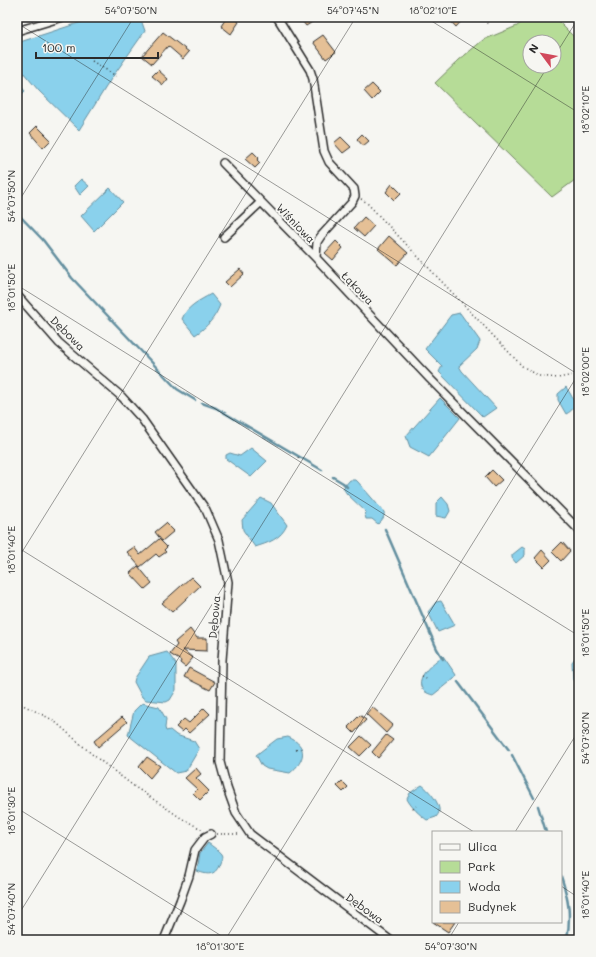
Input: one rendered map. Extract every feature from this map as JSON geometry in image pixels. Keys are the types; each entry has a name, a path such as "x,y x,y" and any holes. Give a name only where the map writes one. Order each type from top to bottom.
{"street":[{"path":"17,31 63,17"},
{"path":"277,17 310,70 313,79 324,151 329,162 354,189 355,196 352,202 317,242 316,258"},
{"name":"Wiśniowa","path":"223,163 316,258"},
{"name":"Wiśniowa","path":"224,237 261,202"},
{"name":"Łąkowa","path":"316,258 452,401 579,530"},
{"name":"Dębowa","path":"17,295 59,342 122,397 142,419 209,516 219,540 228,582 222,660 220,762 236,813 250,834 390,940"},
{"path":"164,940 189,876 195,850 205,837 211,834"}],"path":[{"path":"481,17 488,24"},
{"path":"92,61 116,76"},
{"path":"355,196 366,202 522,366 539,376 558,378 579,374"},
{"path":"422,676 426,678"},
{"path":"17,702 53,720 135,787 180,818 211,834 250,834"},
{"path":"296,750 301,749"},
{"path":"413,809 416,806"}],"green space":[{"path":"529,17 554,17 579,42 579,177 552,197 435,83 483,40 517,26"}],"water":[{"path":"97,17 140,17 145,31 111,79 79,130 39,91 17,65 17,43"},
{"path":"17,82 25,91 17,99"},
{"path":"81,179 89,186 80,195 74,186"},
{"path":"110,188 123,202 94,231 81,216"},
{"path":"211,294 220,305 210,322 195,335 182,319 190,307"},
{"path":"460,313 480,341 477,349 459,366 496,408 483,417 439,372 442,366 425,349 451,315"},
{"path":"566,387 573,399 574,405 573,408 566,414 558,400 558,394"},
{"path":"440,398 460,418 429,457 410,447 406,436"},
{"path":"251,448 267,461 251,477 226,459 226,455 230,453 240,456"},
{"path":"350,480 356,480 384,512 384,517 378,524 372,519 366,519 366,512 347,494 343,488"},
{"path":"442,497 448,504 450,511 446,518 436,516 436,503"},
{"path":"261,498 271,503 287,525 278,537 255,547 243,530 242,520"},
{"path":"522,547 525,549 525,555 516,563 512,558 512,555"},
{"path":"441,601 455,625 438,632 428,612 436,602"},
{"path":"167,652 176,664 176,690 170,700 166,702 146,700 142,697 134,682 135,678 149,657"},
{"path":"579,653 579,683 573,680 572,662"},
{"path":"443,656 456,675 433,695 424,691 421,686 422,676"},
{"path":"142,703 159,707 166,719 166,731 170,730 176,735 194,741 199,749 186,771 176,773 128,735 134,711"},
{"path":"288,737 295,741 302,749 299,764 290,773 267,769 262,766 256,755 277,739"},
{"path":"422,785 434,797 439,809 436,817 427,820 416,811 407,799 410,793"},
{"path":"208,843 221,854 222,858 214,872 205,874 197,871 200,853"}],"building":[{"path":"227,17 233,17 239,22 231,34 221,26"},
{"path":"299,17 320,17 306,26"},
{"path":"447,17 465,17 456,27"},
{"path":"163,32 189,52 183,59 168,46 152,64 142,56"},
{"path":"323,35 336,52 326,59 313,42"},
{"path":"158,70 168,79 163,85 152,76"},
{"path":"372,84 380,92 372,100 364,91"},
{"path":"37,126 51,140 43,148 30,133"},
{"path":"362,134 369,141 363,146 357,139"},
{"path":"341,137 351,147 343,153 334,143"},
{"path":"253,152 259,158 257,160 260,163 255,168 245,159"},
{"path":"392,184 401,193 394,200 386,192"},
{"path":"364,217 374,226 364,237 354,228"},
{"path":"389,236 408,253 397,265 378,249"},
{"path":"336,241 343,248 333,260 325,253"},
{"path":"240,269 244,274 230,287 225,282"},
{"path":"492,470 502,480 494,487 485,477"},
{"path":"166,523 174,531 162,541 155,532"},
{"path":"159,539 167,547 164,550 166,552 159,557 156,554 140,567 127,552 134,547 140,555"},
{"path":"562,542 570,551 561,561 552,552"},
{"path":"542,550 551,560 544,567 535,558"},
{"path":"138,566 152,583 145,589 130,573"},
{"path":"191,577 200,586 172,612 162,603"},
{"path":"190,629 197,638 207,638 207,651 183,650 193,658 185,667 180,663 181,661 170,654 177,645 175,642"},
{"path":"189,668 215,682 210,690 184,677"},
{"path":"372,707 393,725 386,733 366,714"},
{"path":"204,708 210,714 189,733 185,729 182,732 176,727 184,719 189,723"},
{"path":"360,715 366,720 354,733 348,727"},
{"path":"122,717 127,722 98,747 94,741"},
{"path":"386,735 393,740 378,758 372,752"},
{"path":"361,736 371,745 360,756 350,747"},
{"path":"147,757 160,766 150,778 139,767"},
{"path":"196,768 201,774 196,778 209,791 200,800 193,793 197,789 185,778"},
{"path":"342,781 348,787 343,792 337,786"},
{"path":"434,923 454,923 448,932"}],"waterway":[{"path":"17,213 43,240 72,278 177,389 195,400"},
{"path":"202,403 216,408 322,470"},
{"path":"333,477 347,487"},
{"path":"385,529 437,649 443,659"},
{"path":"458,682 509,750"},
{"path":"512,755 534,798"},
{"path":"538,806 546,831"},
{"path":"562,879 568,908 569,923 567,940"}]}
